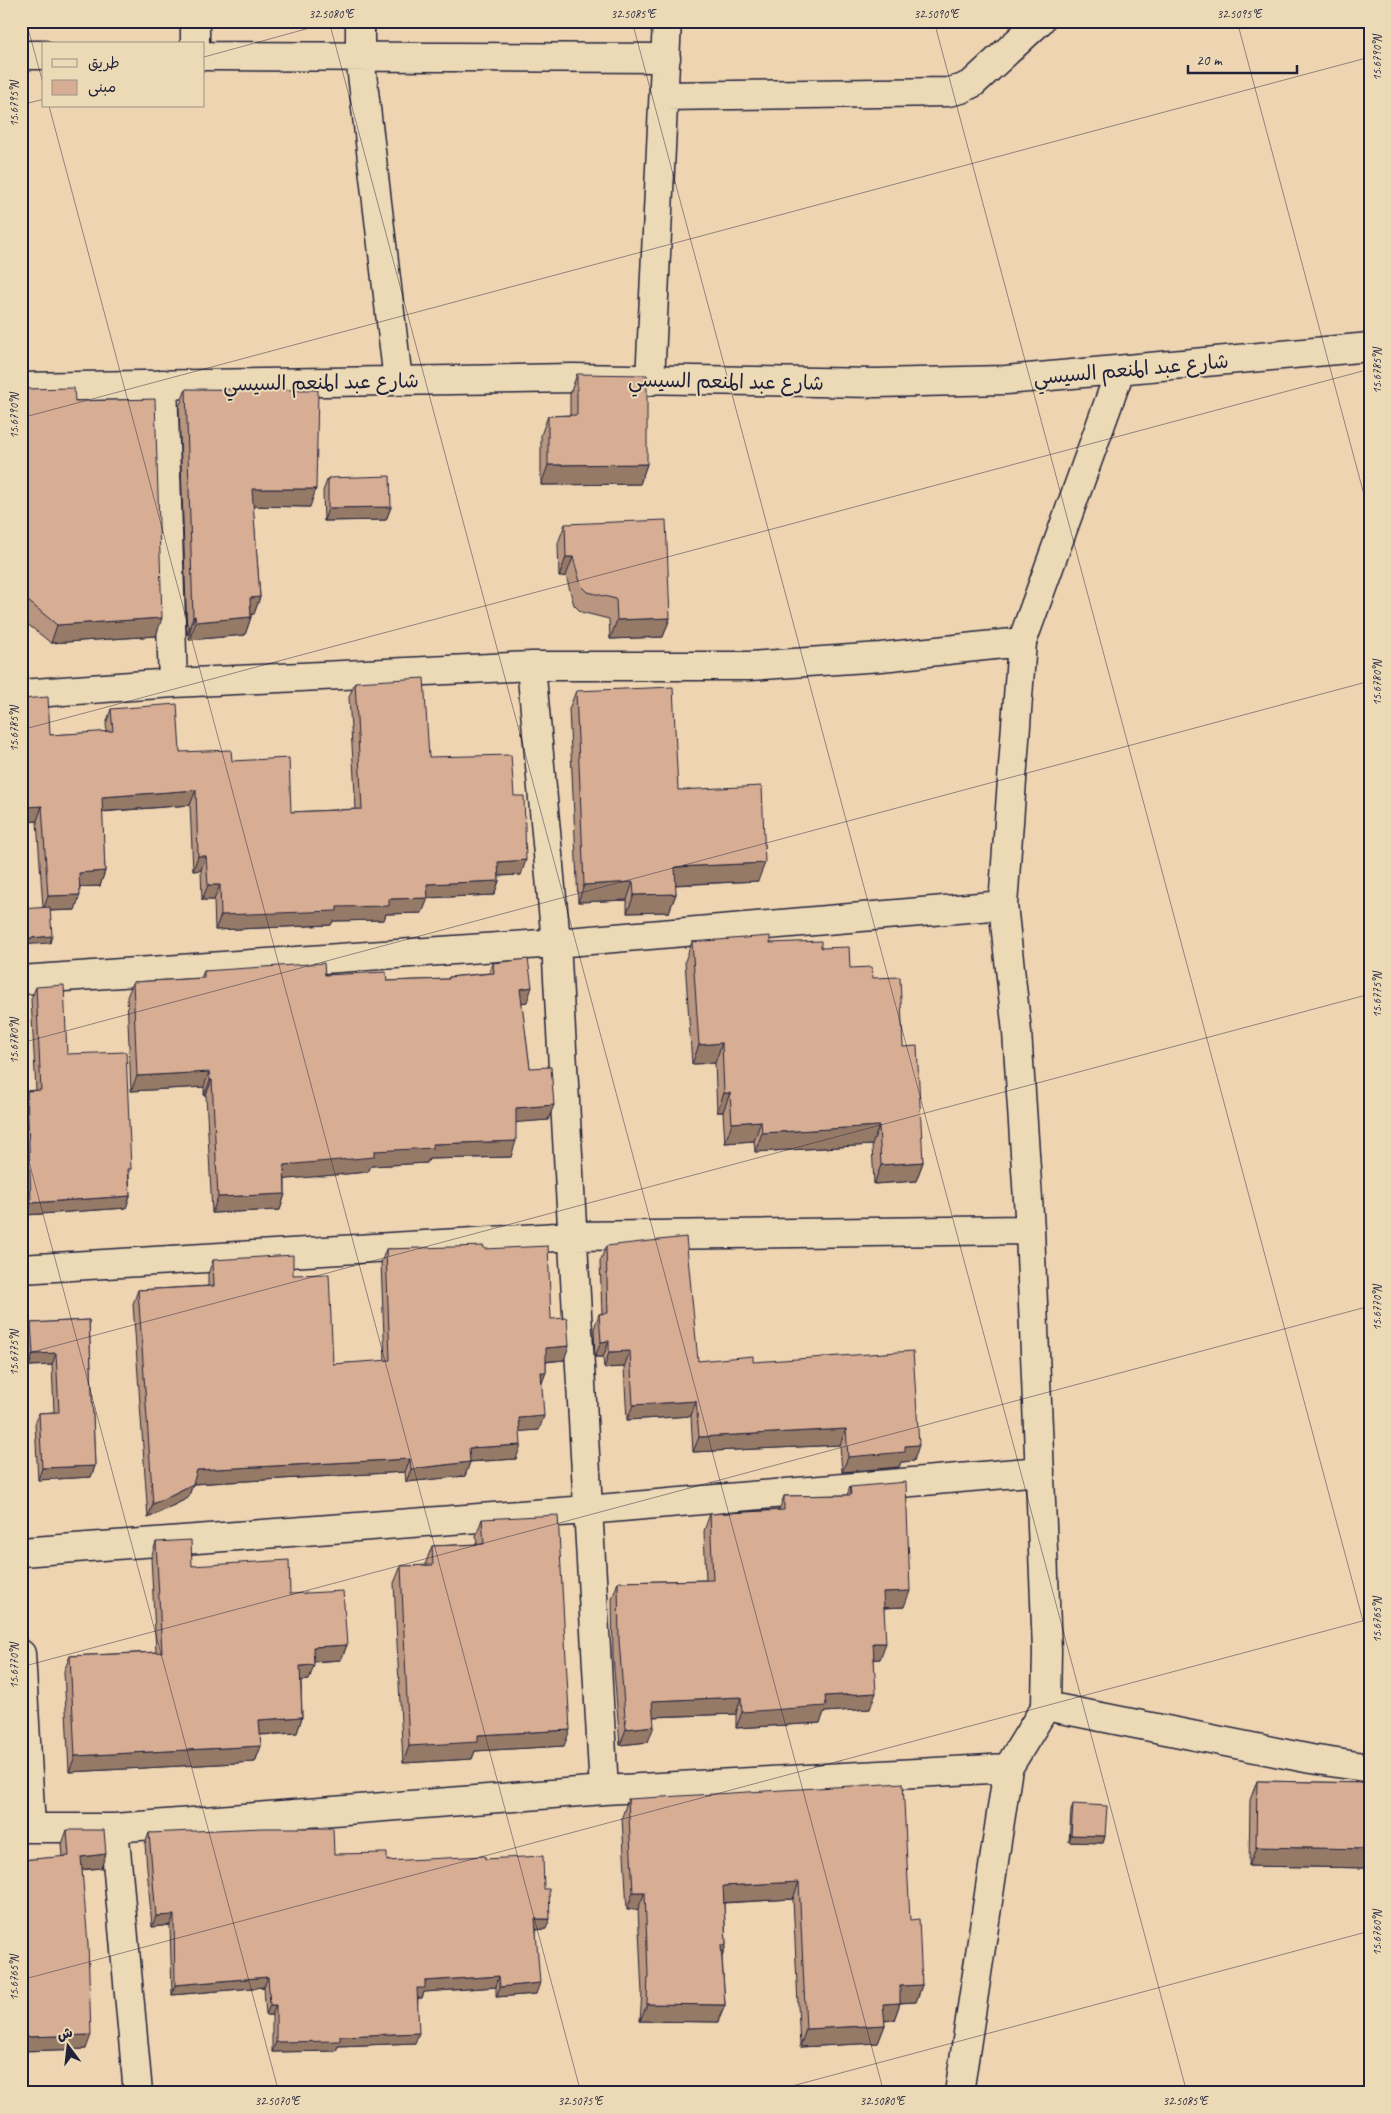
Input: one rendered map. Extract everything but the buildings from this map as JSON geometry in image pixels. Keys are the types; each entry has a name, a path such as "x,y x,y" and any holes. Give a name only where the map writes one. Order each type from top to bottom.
{"street":[{"path":"195,21 195,42"},
{"path":"360,21 360,56 398,381"},
{"path":"650,381 666,58 666,21"},
{"path":"664,96 938,92 962,89 972,83 1040,21"},
{"path":"21,55 42,55"},
{"path":"205,56 666,58"},
{"name":"شارع عبد المنعم السيسي","path":"21,387 572,378 650,381 876,382 1006,380 1370,347"},
{"path":"960,2093 1008,1768 1046,1706 1047,1650 1030,1230 1017,1032 1003,904 1022,642 1120,371"},
{"path":"163,384 173,683"},
{"path":"21,694 173,683 531,666 750,666 881,657 1022,642"},
{"path":"531,666 556,943 604,1790"},
{"path":"21,980 556,943 1003,904"},
{"path":"21,1270 574,1236 1030,1230"},
{"path":"21,1552 587,1510 1040,1471"},
{"path":"21,1654 26,1828 114,1828 604,1790 1008,1768"},
{"path":"1046,1706 1311,1759 1370,1768"},
{"path":"114,1828 138,2093"}]}
